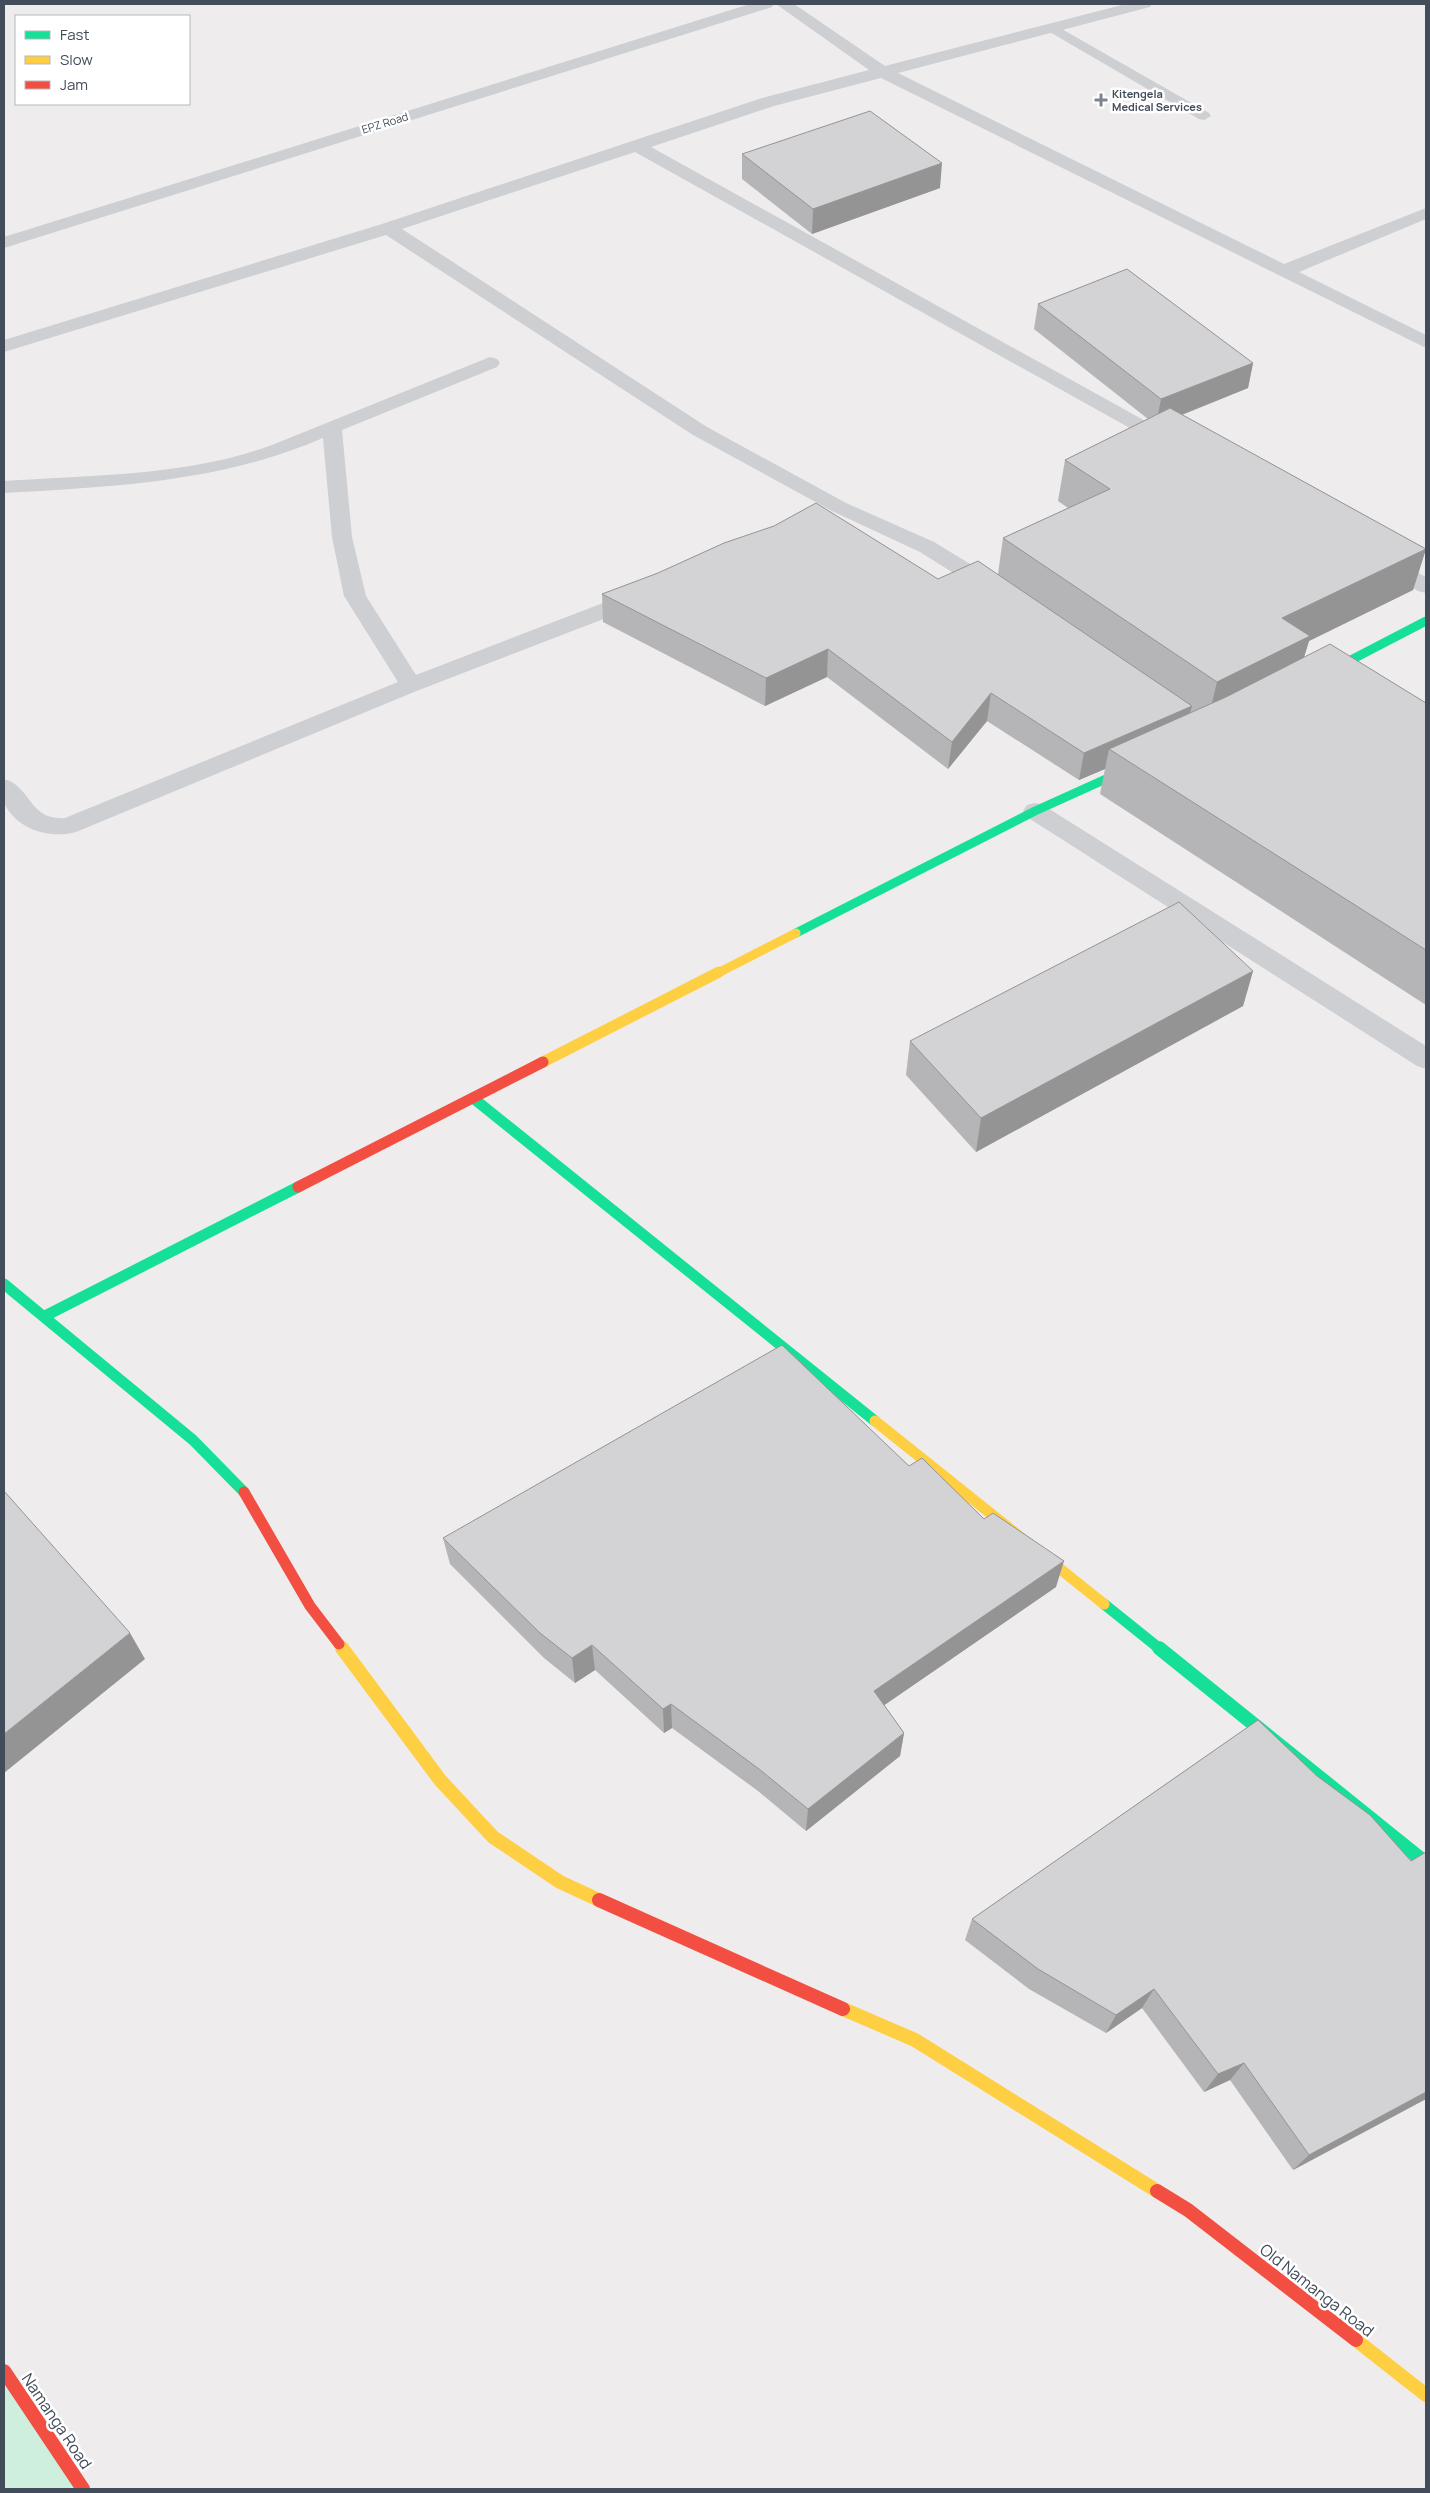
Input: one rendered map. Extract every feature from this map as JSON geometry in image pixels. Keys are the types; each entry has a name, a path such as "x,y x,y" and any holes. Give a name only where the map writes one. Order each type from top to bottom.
{"main road":[{"path":"1312,680 1426,621"},
{"path":"45,1316 1034,811 1152,759"},
{"path":"473,1098 1426,1863"},
{"name":"Old Namanga Road","path":"4,1284 193,1440 247,1495 310,1606 440,1780 493,1837 560,1882 760,1974 915,2040 1188,2210 1426,2395"},
{"name":"Namanga Road","path":"4,2372 83,2489"}],"street":[{"name":"EPZ Road","path":"4,243 766,4"},
{"path":"784,4 884,73 1426,342"},
{"path":"4,346 388,228 768,102 1144,4"},
{"path":"637,146 1183,451"},
{"path":"1284,271 1426,213"},
{"path":"388,228 700,432 839,507 927,547 1008,598"},
{"path":"4,487 116,480 227,463 272,452 490,363"},
{"path":"332,427 342,537 355,596 412,685"},
{"path":"812,520 839,507"},
{"path":"1366,552 1426,586"},
{"path":"4,787 34,821 53,829 68,826 412,685 659,590"},
{"path":"1034,811 1426,1059"}],"lane":[{"path":"1053,28 1204,116"}],"green space":[{"path":"4,2371 84,2489 4,2489"}],"building":[{"path":"870,111 942,163 813,209 742,154"},
{"path":"1127,269 1253,363 1161,399 1038,304"},
{"path":"1170,408 1426,549 1282,618 1310,636 1217,682 1003,538 1110,489 1065,460"},
{"path":"816,503 938,579 978,561 1192,706 1084,753 991,693 952,742 828,649 766,678 602,594 658,573 724,543 774,526"},
{"path":"1330,644 1426,703 1426,950 1109,749 1226,697"},
{"path":"1179,902 1253,971 981,1118 910,1041"},
{"path":"782,1345 909,1466 922,1458 984,1519 993,1513 1064,1561 874,1691 904,1733 808,1809 759,1769 671,1704 663,1709 592,1645 572,1658 540,1633 443,1538"},
{"path":"4,1491 130,1633 4,1734"},
{"path":"1258,1720 1317,1776 1370,1815 1411,1861 1426,1852 1426,2092 1309,2155 1244,2063 1218,2074 1154,1989 1116,2015 1038,1969 972,1919"}],"traffic: fast":[{"path":"1322,675 1426,621"},
{"path":"796,933 1035,811 1137,765"},
{"path":"473,1098 875,1421"},
{"path":"45,1316 298,1187"},
{"path":"4,1284 193,1440 244,1492"},
{"path":"1104,1604 1426,1863"}],"traffic: slow":[{"path":"543,1062 796,933"},
{"path":"875,1421 1104,1604"},
{"path":"339,1644 440,1780 493,1837 560,1882 599,1900"},
{"path":"843,2009 915,2040 1157,2191"},
{"path":"1356,2340 1426,2395"}],"traffic: jam":[{"path":"298,1187 543,1062"},
{"path":"244,1492 310,1606 339,1644"},
{"path":"599,1900 843,2009"},
{"path":"1157,2191 1188,2210 1356,2340"},
{"path":"4,2371 83,2489"}],"place":[{"name":"Kitengela Medical Services","path":"1101,100"}]}
